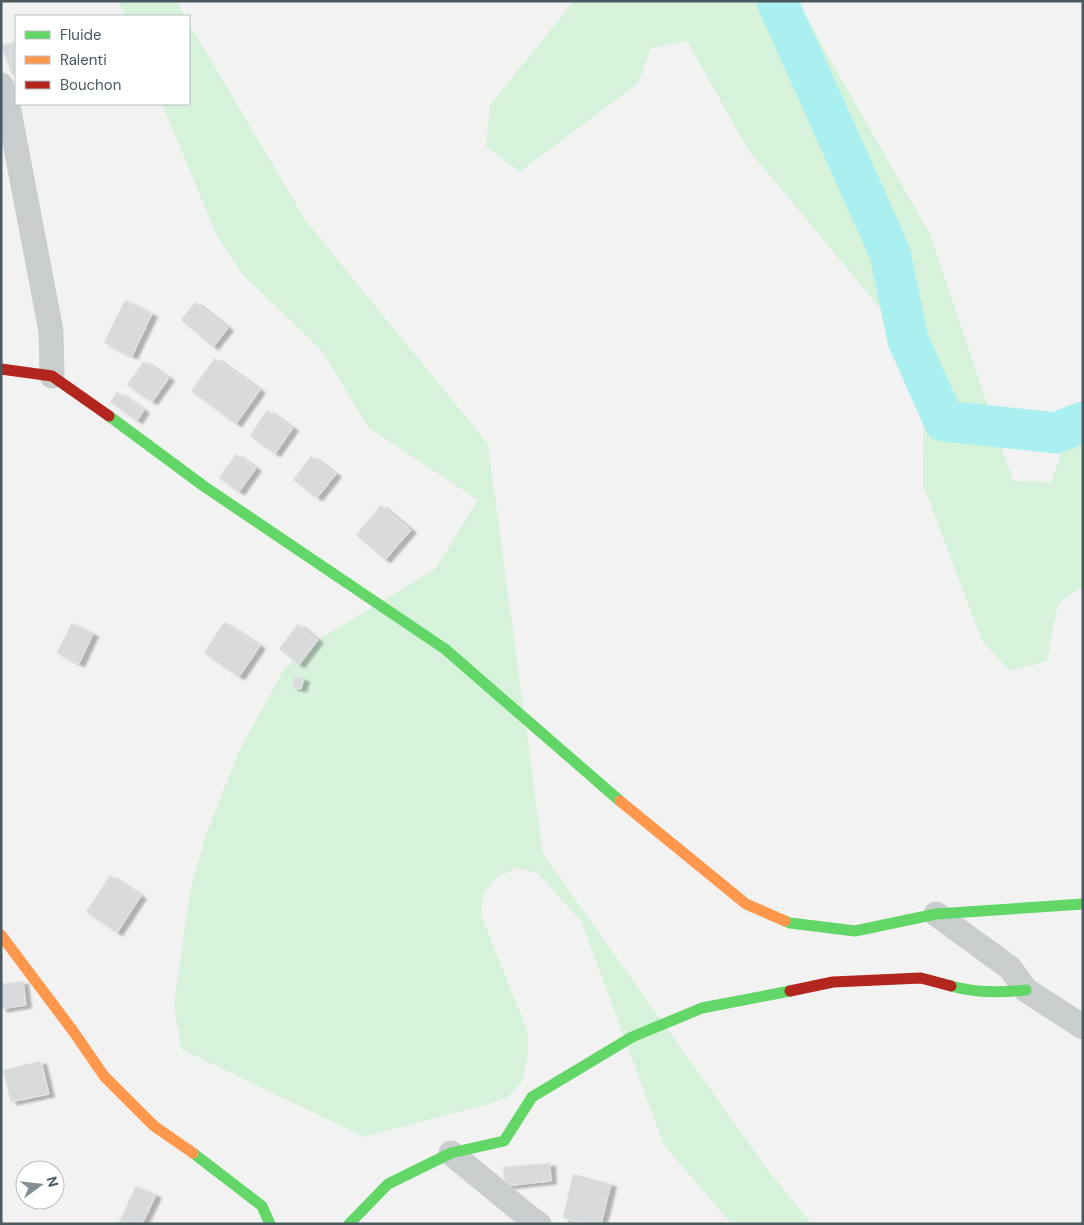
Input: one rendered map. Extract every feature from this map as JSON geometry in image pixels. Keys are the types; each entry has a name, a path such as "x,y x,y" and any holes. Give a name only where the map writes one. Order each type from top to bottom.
{"street":[{"path":"1,85 9,111 51,331 52,376"},
{"path":"1,369 52,376 205,487 445,649 590,776 746,904 790,923 855,931 936,914 1083,904"},
{"path":"936,914 1010,968 1026,990 1083,1027"},
{"path":"1,936 73,1031 104,1076 154,1126 214,1168 262,1206 270,1224"},
{"path":"349,1224 388,1184 451,1153 504,1141 532,1097 632,1038 702,1008 833,982 921,978 966,990 1002,994 1026,990"},
{"path":"451,1153 539,1224"}],"green space":[{"path":"119,1 176,1 184,15 125,15"},
{"path":"574,1 797,1 930,234 1013,481 1051,482 1066,441 1083,438 1083,585 1058,604 1047,661 1010,671 982,641 923,485 924,361 747,148 687,41 651,48 638,83 519,172 486,146 490,105"},
{"path":"190,25 306,221 488,444 543,854 767,1169 812,1224 732,1224 664,1145 581,921 537,873 516,868 497,877 483,894 481,915 528,1033 528,1055 523,1080 508,1097 489,1104 364,1137 181,1049 174,1004 190,892 205,837 239,751 284,669 318,640 435,569 478,500 368,427 322,351 242,274 217,236 162,105 190,105"}],"building":[{"path":"15,41 15,74 12,75 1,46"},
{"path":"125,300 152,314 132,356 104,343"},
{"path":"195,302 228,328 213,347 181,320"},
{"path":"215,358 260,390 236,424 191,391"},
{"path":"144,361 169,378 152,402 127,385"},
{"path":"117,392 144,410 137,421 110,402"},
{"path":"267,410 293,428 275,454 250,436"},
{"path":"236,454 256,468 239,492 219,478"},
{"path":"311,456 336,474 317,498 293,480"},
{"path":"381,505 411,530 385,560 356,535"},
{"path":"224,622 260,646 239,677 204,653"},
{"path":"72,623 93,634 79,664 57,653"},
{"path":"298,624 318,640 299,665 279,649"},
{"path":"295,676 304,679 301,689 292,687"},
{"path":"110,875 141,896 117,933 86,912"},
{"path":"23,981 26,1005 1,1009 1,984"},
{"path":"41,1061 49,1094 11,1102 3,1070"},
{"path":"550,1163 551,1181 505,1186 503,1167"},
{"path":"573,1174 611,1184 601,1224 585,1224 563,1218"},
{"path":"136,1186 156,1195 142,1224 118,1224"}],"waterway":[{"path":"777,1 890,253 908,340 944,421 1056,433 1083,422"}],"traffic: fast":[{"path":"109,416 205,487 445,649 620,801"},
{"path":"785,921 855,931 936,914 1083,904"},
{"path":"951,986 988,992 1026,990"},
{"path":"349,1224 388,1184 451,1153 504,1141 532,1097 632,1037 702,1008 790,991"},
{"path":"193,1153 262,1206 270,1224"}],"traffic: slow":[{"path":"620,801 746,904 785,921"},
{"path":"1,935 73,1031 104,1076 154,1126 193,1153"}],"traffic: jam":[{"path":"1,369 52,376 109,416"},
{"path":"790,991 833,982 921,978 951,986"}]}
